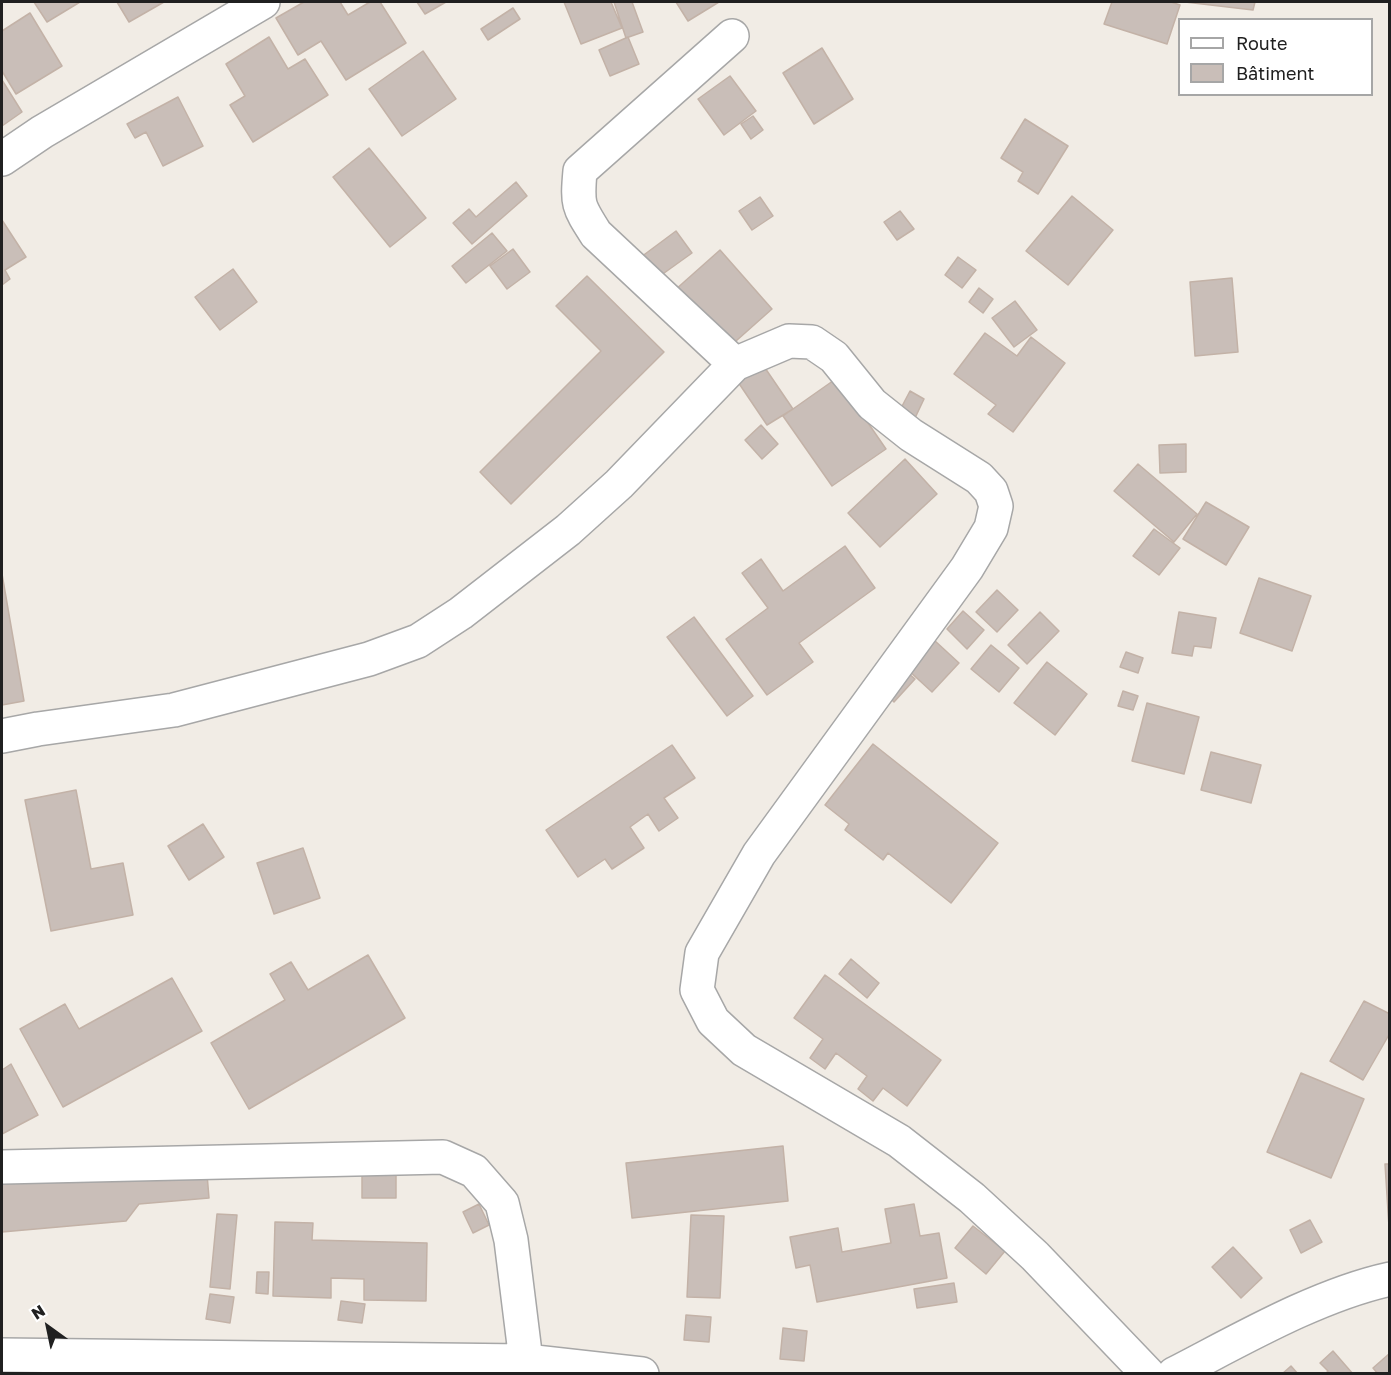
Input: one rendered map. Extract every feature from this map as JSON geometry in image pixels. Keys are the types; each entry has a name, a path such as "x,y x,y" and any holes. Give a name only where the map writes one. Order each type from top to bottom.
{"street":[{"path":"2,159 42,132 263,2"},
{"path":"732,36 580,171 578,196 581,210 596,234 735,364"},
{"path":"2,736 174,711 369,659 418,641 460,614 568,530 619,484 735,364 789,341 812,342 834,357 872,404 911,435 979,478 991,491 996,506 991,528 967,568 759,854 702,953 698,990 713,1021 744,1050 899,1141 972,1198 1035,1256 1148,1374"},
{"path":"2,1167 443,1157 474,1171 502,1203 511,1240 526,1360"},
{"path":"1174,1374 1271,1324 1360,1286 1389,1279"},
{"path":"2,1355 526,1360 642,1374"}],"building":[{"path":"34,2 80,2 47,22"},
{"path":"117,2 164,2 129,22"},
{"path":"304,2 340,2 348,15 370,2 380,2 406,43 346,80 321,41 298,55 276,18"},
{"path":"417,2 446,2 425,14"},
{"path":"564,2 611,2 622,28 581,44"},
{"path":"614,2 632,2 643,32 626,38"},
{"path":"676,2 719,2 688,21"},
{"path":"1112,2 1171,2 1180,5 1167,44 1104,24"},
{"path":"1185,2 1255,2 1253,10"},
{"path":"513,8 520,19 488,40 481,29"},
{"path":"30,13 62,66 16,94 2,71 2,31"},
{"path":"269,37 288,69 305,59 328,95 253,142 230,105 245,96 226,64"},
{"path":"628,37 639,64 610,76 599,50"},
{"path":"822,48 853,99 814,124 783,73"},
{"path":"423,51 456,99 402,136 369,89"},
{"path":"730,76 756,111 724,135 698,99"},
{"path":"2,80 22,112 2,126"},
{"path":"178,97 203,146 163,166 146,132 135,138 127,124"},
{"path":"753,116 763,130 751,139 741,124"},
{"path":"1025,119 1068,146 1038,194 1018,181 1023,172 1001,158"},
{"path":"369,148 426,218 390,247 333,177"},
{"path":"516,182 527,196 472,244 453,223 469,209 476,217"},
{"path":"1072,196 1113,230 1068,285 1026,251"},
{"path":"760,197 773,216 752,230 739,211"},
{"path":"900,211 914,229 897,240 884,222"},
{"path":"2,220 26,257 5,270 10,279 2,285"},
{"path":"676,231 692,253 653,281 637,260"},
{"path":"492,233 507,251 466,283 452,266"},
{"path":"513,249 530,272 507,289 490,266"},
{"path":"720,250 772,309 727,349 675,290"},
{"path":"958,257 976,270 962,288 945,275"},
{"path":"233,269 257,302 220,330 195,297"},
{"path":"587,276 664,352 511,504 480,472 601,351 556,306"},
{"path":"1232,278 1238,352 1195,356 1190,282"},
{"path":"979,288 993,299 983,313 969,302"},
{"path":"1015,301 1037,330 1014,347 992,318"},
{"path":"985,333 1017,356 1031,337 1065,363 1013,432 988,414 996,405 954,374"},
{"path":"763,365 793,409 767,425 738,382"},
{"path":"837,378 886,449 832,486 783,416"},
{"path":"910,391 924,399 915,418 900,410"},
{"path":"761,425 778,444 762,459 745,440"},
{"path":"1186,444 1186,472 1160,473 1159,445"},
{"path":"905,459 937,494 880,547 848,513"},
{"path":"1138,464 1197,514 1174,542 1114,491"},
{"path":"1206,502 1249,527 1226,565 1183,539"},
{"path":"1154,529 1180,548 1159,575 1133,556"},
{"path":"845,546 875,588 799,643 813,662 767,695 726,639 768,608 742,573 761,559 783,591"},
{"path":"2,574 24,701 2,705"},
{"path":"1259,578 1311,596 1292,651 1240,633"},
{"path":"997,590 1018,610 997,632 976,612"},
{"path":"963,611 984,630 967,649 947,629"},
{"path":"1040,612 1059,631 1027,664 1008,645"},
{"path":"1179,612 1216,618 1211,648 1194,646 1192,656 1172,653"},
{"path":"694,617 753,696 727,716 667,637"},
{"path":"934,640 959,663 932,692 907,669"},
{"path":"991,645 1019,668 999,692 971,669"},
{"path":"1126,652 1143,658 1138,673 1120,667"},
{"path":"1047,662 1087,694 1055,735 1014,703"},
{"path":"900,666 915,679 894,702 880,688"},
{"path":"1123,691 1138,696 1133,710 1118,706"},
{"path":"1147,703 1199,717 1184,774 1132,761"},
{"path":"873,744 998,843 951,903 888,853 883,860 845,830 849,824 825,805"},
{"path":"672,745 695,778 664,798 678,818 659,831 648,814 630,827 644,848 612,869 605,859 578,877 546,830"},
{"path":"1211,752 1261,765 1251,803 1201,790"},
{"path":"76,790 91,869 123,863 133,915 51,931 25,800"},
{"path":"203,824 224,857 189,880 168,846"},
{"path":"303,848 320,898 274,914 257,863"},
{"path":"368,955 405,1018 249,1109 211,1043 285,1000 270,974 291,962 308,990"},
{"path":"851,959 879,983 867,998 839,974"},
{"path":"825,975 941,1060 907,1106 883,1088 873,1101 858,1089 867,1076 836,1053 825,1069 810,1058 823,1039 794,1018"},
{"path":"172,978 202,1031 63,1107 20,1029 65,1004 79,1029"},
{"path":"1364,1001 1390,1014 1390,1033 1363,1080 1330,1061"},
{"path":"11,1064 38,1115 2,1134 2,1070"},
{"path":"1301,1073 1364,1099 1331,1178 1267,1152"},
{"path":"783,1146 788,1201 632,1218 626,1163"},
{"path":"206,1162 209,1198 139,1204 126,1221 2,1232 2,1180"},
{"path":"1385,1164 1390,1164 1390,1227 1389,1227"},
{"path":"362,1169 396,1169 396,1198 362,1198"},
{"path":"479,1204 489,1225 473,1233 463,1212"},
{"path":"914,1204 920,1236 939,1233 947,1278 817,1302 810,1265 796,1268 790,1237 838,1228 842,1252 891,1243 885,1209"},
{"path":"217,1214 237,1215 230,1289 210,1287"},
{"path":"691,1215 724,1216 720,1298 687,1297"},
{"path":"1310,1220 1322,1242 1301,1253 1290,1230"},
{"path":"275,1222 313,1223 312,1240 427,1243 426,1301 364,1300 364,1279 331,1278 331,1298 273,1296"},
{"path":"973,1226 1005,1251 986,1274 955,1248"},
{"path":"1233,1247 1262,1278 1241,1298 1212,1267"},
{"path":"257,1272 269,1272 268,1294 256,1293"},
{"path":"954,1283 957,1302 917,1308 914,1289"},
{"path":"210,1294 234,1297 230,1323 206,1319"},
{"path":"341,1301 365,1304 362,1323 338,1320"},
{"path":"686,1315 711,1317 709,1342 684,1340"},
{"path":"783,1328 807,1331 804,1361 780,1359"},
{"path":"1333,1351 1353,1374 1325,1374 1328,1371 1320,1363"},
{"path":"1390,1353 1390,1374 1378,1374 1373,1368"},
{"path":"1291,1366 1298,1374 1282,1374"}]}
